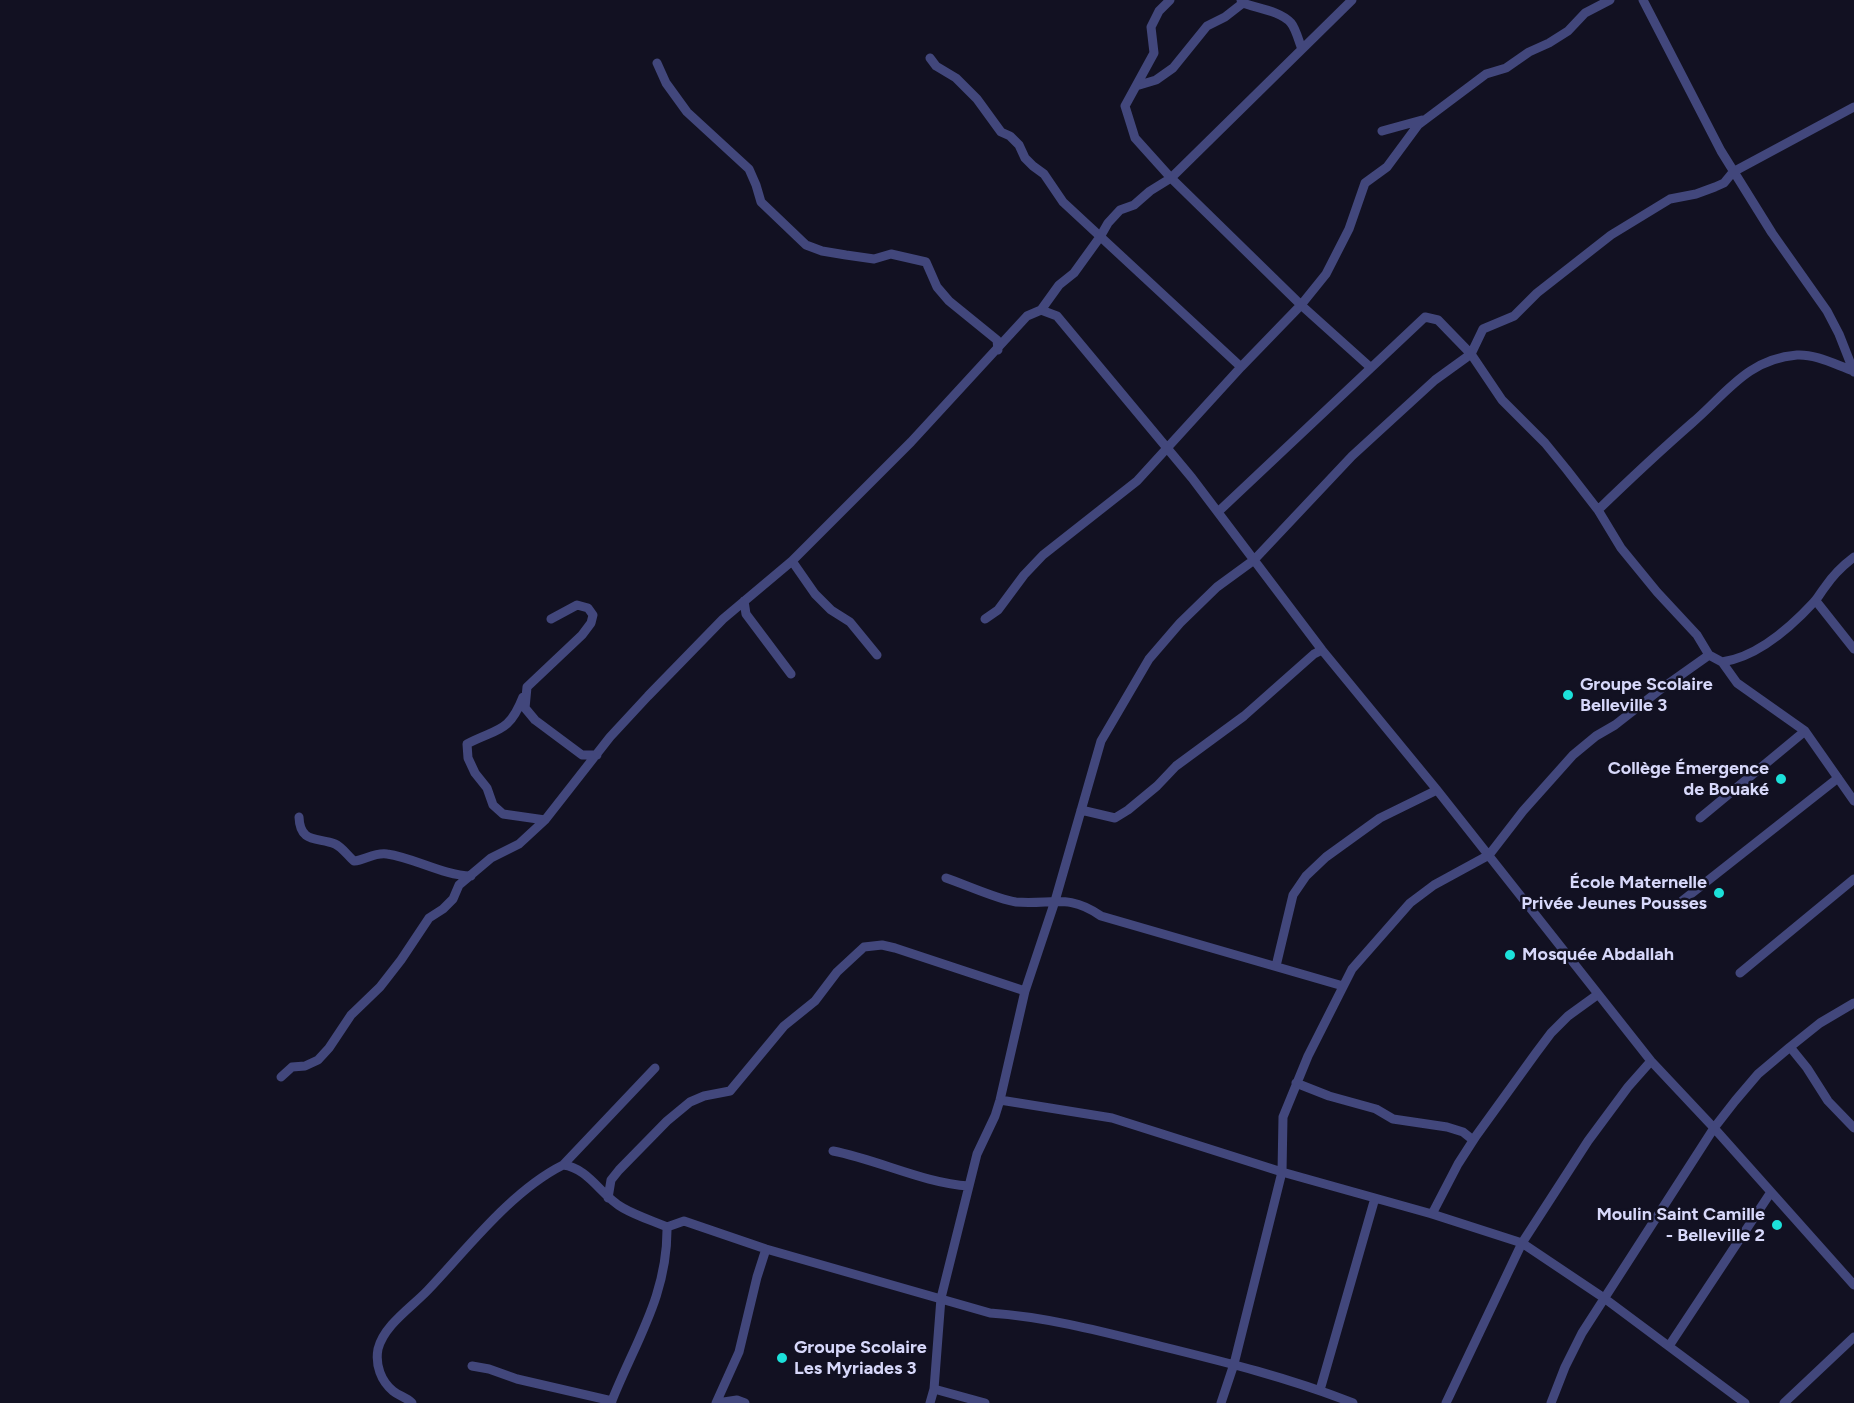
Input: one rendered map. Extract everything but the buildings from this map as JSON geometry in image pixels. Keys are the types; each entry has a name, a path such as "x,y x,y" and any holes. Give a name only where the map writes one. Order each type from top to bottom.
{"street":[{"path":"1170,0 1158,11 1151,27 1154,53 1125,106 1135,138 1171,178 1301,305 1370,367"},
{"path":"281,1077 292,1067 306,1066 318,1060 330,1048 351,1014 380,987 429,918 453,899 459,885 491,858 519,844 545,820 610,737 723,619 792,561 911,442 1027,316 1041,310 1059,285 1074,273 1108,223 1120,210 1134,205 1150,191 1171,178 1352,0"},
{"path":"985,619 999,610 1024,575 1043,555 1137,481 1301,305 1326,274 1349,230 1365,183 1387,167 1418,125 1486,74 1506,68 1529,52 1549,43 1568,31 1585,13 1610,0"},
{"path":"1643,0 1733,172 1827,311 1854,371"},
{"path":"1136,86 1156,80 1173,68 1207,26 1225,17 1242,1 1271,11 1291,23 1302,49"},
{"path":"930,58 936,66 956,78 977,99 1001,132 1010,136 1019,145 1025,158 1044,174 1063,202 1241,367"},
{"path":"657,63 666,83 687,112 749,169 761,202 806,245 822,251 874,259 891,254 926,262 938,287 949,301 997,340 998,350"},
{"path":"930,1403 934,1389 941,1298 977,1154 1000,1100 1025,991 1055,901 1101,741 1149,659 1180,623 1217,587 1254,560 1352,456 1435,380 1471,354 1484,329 1514,316 1537,293 1611,235 1670,199 1696,194 1724,183 1733,172 1854,107"},
{"path":"1382,131 1428,118"},
{"path":"1041,310 1057,316 1219,512 1322,650 1437,790 1651,1061 1854,1285"},
{"path":"1219,512 1425,317 1438,321 1471,354 1502,400 1545,443 1598,510 1621,548 1677,616 1697,635 1709,655 1722,662 1737,683 1805,731 1854,801"},
{"path":"1598,510 1736,380 1750,370 1765,363 1797,355 1810,356 1854,371"},
{"path":"1722,662 1737,660 1750,654 1785,629 1816,601 1836,572 1854,557"},
{"path":"792,561 815,594 831,610 850,622 877,655"},
{"path":"744,601 746,614 791,674"},
{"path":"1816,601 1854,649"},
{"path":"545,820 503,814 493,805 487,788 475,773 468,758 467,744 508,726 517,713 527,687 582,635 591,623 593,615 588,608 578,606 550,619"},
{"path":"1081,810 1114,818 1128,810 1176,766 1244,716 1305,662 1322,650"},
{"path":"1221,1403 1234,1364 1282,1172 1283,1116 1296,1083 1352,969 1410,903 1434,885 1489,855 1573,755 1709,655"},
{"path":"527,687 525,708 535,720 582,756 597,755"},
{"path":"1700,818 1805,731"},
{"path":"1682,901 1838,778"},
{"path":"1276,966 1293,895 1306,876 1326,857 1380,818 1437,790"},
{"path":"299,818 299,827 304,834 315,840 334,844 354,861 370,855 385,854 454,874 471,876"},
{"path":"946,878 1015,902 1076,903 1101,916 1343,986"},
{"path":"1740,973 1852,885"},
{"path":"608,1198 611,1180 666,1121 690,1102 704,1096 730,1091 778,1033 815,1001 837,972 864,947 882,945 895,948 1025,991"},
{"path":"1432,1214 1473,1140 1551,1033 1568,1016 1597,995"},
{"path":"1554,1402 1565,1367 1582,1333 1714,1128 1758,1074 1820,1023 1854,1003"},
{"path":"1790,1047 1828,1101 1852,1122"},
{"path":"1446,1403 1522,1243 1588,1141 1628,1087 1651,1061"},
{"path":"412,1403 406,1397 395,1393 382,1378 378,1367 378,1349 388,1329 500,1213 546,1174 562,1165 655,1068"},
{"path":"1296,1083 1376,1110 1393,1119 1447,1127 1462,1132 1473,1140"},
{"path":"1000,1100 1112,1118 1282,1172 1432,1214 1522,1243 1604,1298 1745,1403"},
{"path":"833,1151 875,1161 948,1185 969,1186"},
{"path":"562,1165 573,1167 591,1179 608,1198 624,1209 667,1227 684,1221 766,1249 990,1313 1017,1315 1084,1327 1234,1364 1320,1390 1353,1403"},
{"path":"1669,1346 1771,1192"},
{"path":"1320,1390 1376,1198"},
{"path":"472,1366 612,1402 660,1288 668,1248 667,1227"},
{"path":"716,1403 739,1352 766,1249"},
{"path":"1784,1403 1854,1337"},
{"path":"934,1389 985,1403"},
{"path":"716,1403 737,1400 746,1403"}],"place":[{"name":"Groupe Scolaire Belleville 3","path":"1568,695"},
{"name":"Collège Émergence de Bouaké","path":"1781,779"},
{"name":"École Maternelle Privée Jeunes Pousses","path":"1719,893"},
{"name":"Mosquée Abdallah","path":"1510,955"},
{"name":"Moulin Saint Camille - Belleville 2","path":"1777,1225"},
{"name":"Groupe Scolaire Les Myriades 3","path":"782,1358"}]}
